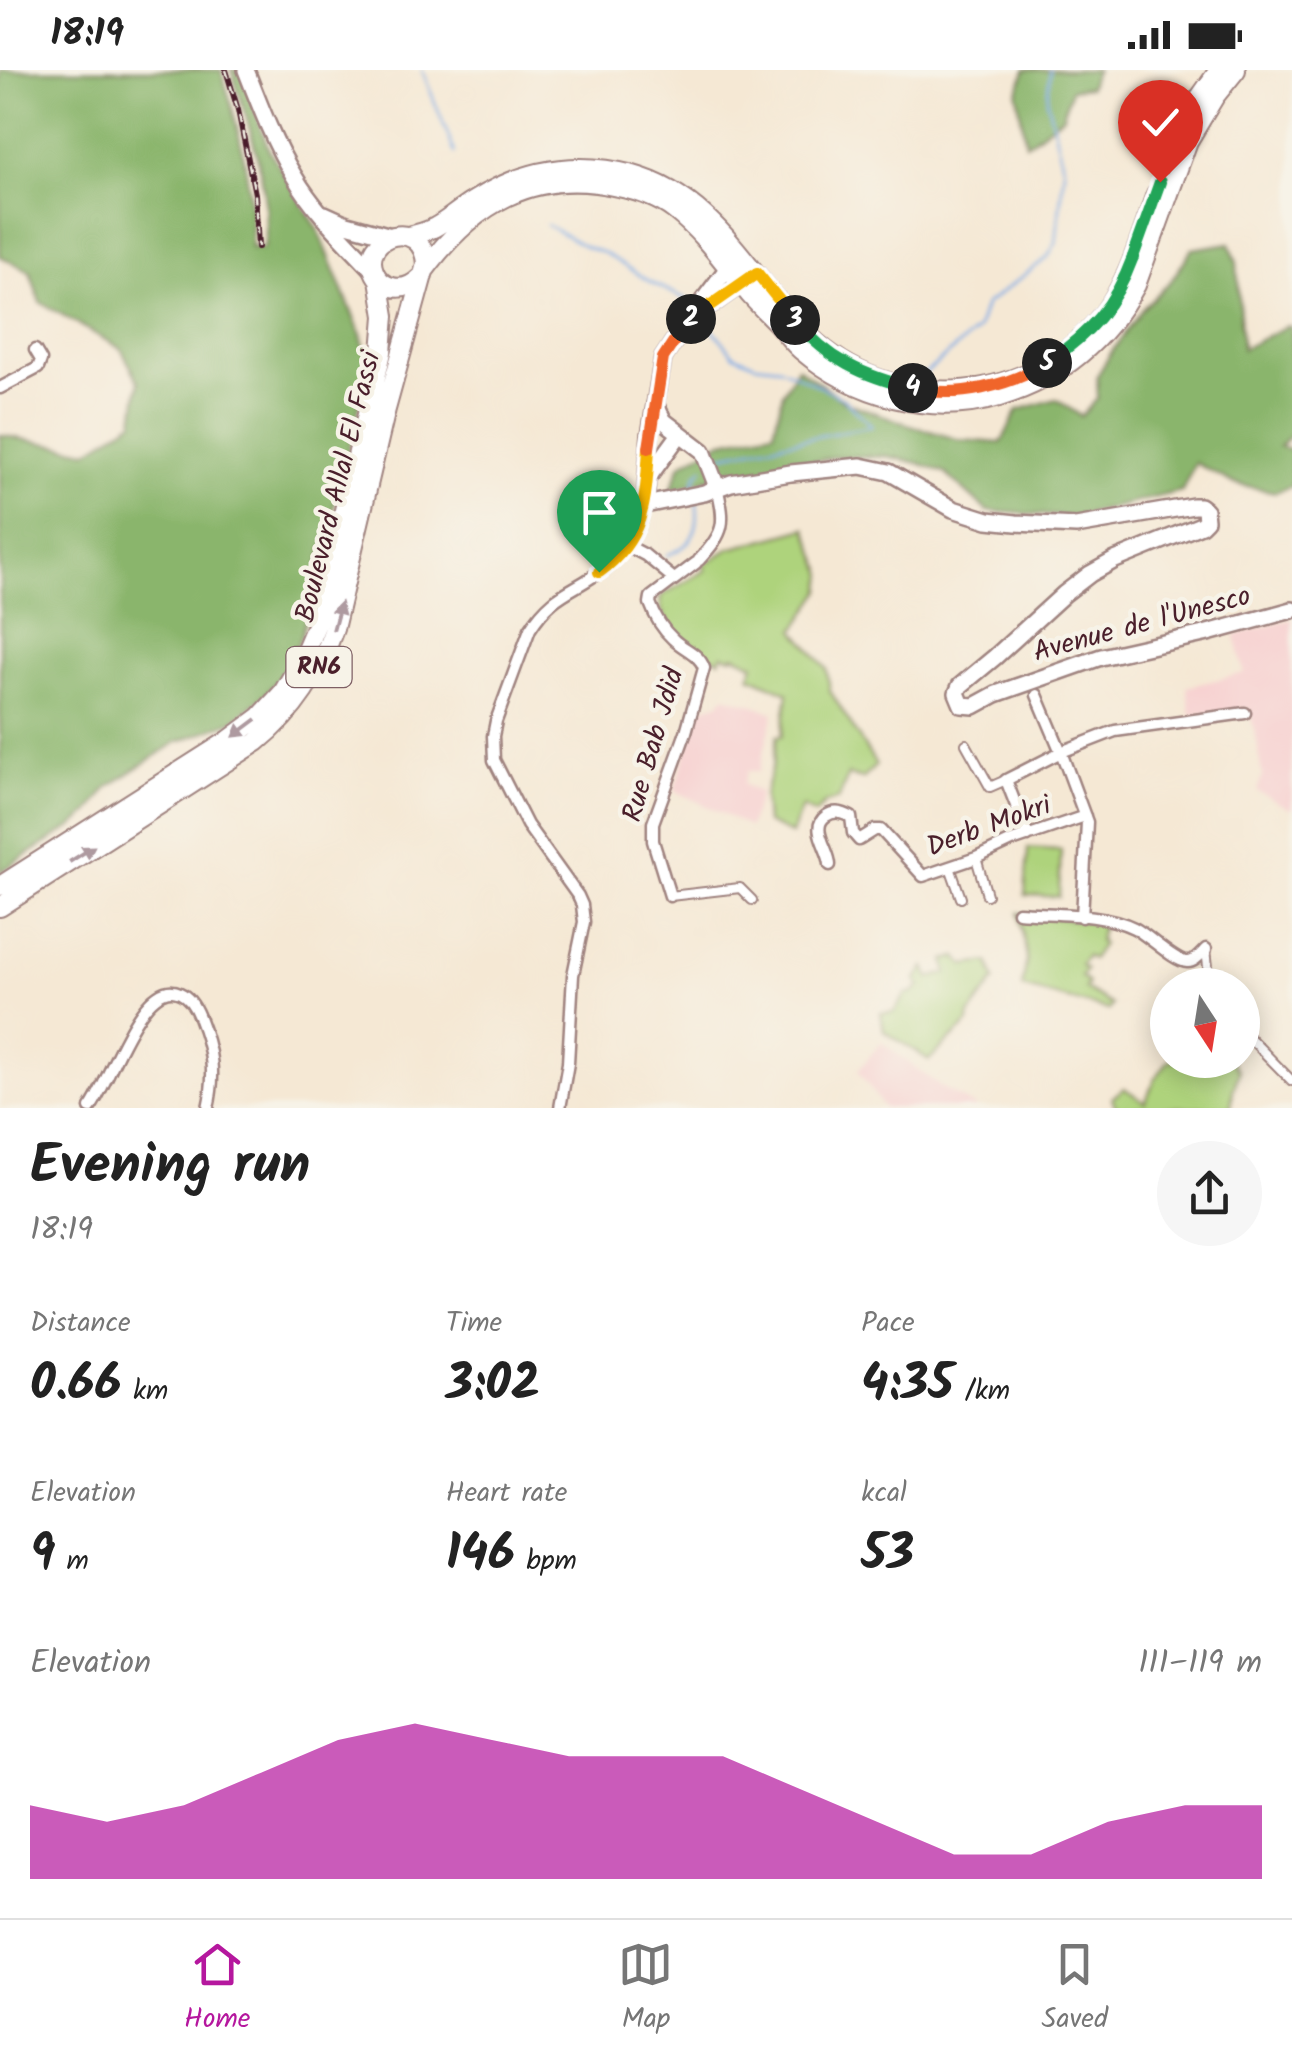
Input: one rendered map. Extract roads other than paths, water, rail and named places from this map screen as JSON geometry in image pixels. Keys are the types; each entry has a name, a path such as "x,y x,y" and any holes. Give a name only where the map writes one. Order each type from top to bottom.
{"main road":[{"path":"246,70 295,179 321,212 392,287 408,286 422,274 426,264 424,250 414,239 347,224 321,212"},
{"name":"Boulevard Allal El Fassi","path":"399,236 434,230 468,204 510,181 545,170 586,167 633,175 686,199 800,350 841,378 873,392 910,402 965,404 1018,391 1069,363 1125,305 1136,285 1188,114 1220,70"},
{"name":"Boulevard Allal El Fassi","path":"1166,184 1194,130 1236,70"},
{"name":"Boulevard Allal El Fassi","path":"0,907 258,742 288,715 308,687 334,629 422,274 455,232 514,193 546,183 606,184 660,201 734,260"},
{"path":"377,275 375,250 384,239 399,236"},
{"path":"645,505 654,404 663,358 734,260"},
{"name":"Boulevard Allal El Fassi","path":"0,886 229,740 273,704 291,679 317,623 382,352 385,316 377,275"},
{"path":"686,323 749,278"},
{"name":"Rue Bab Jdid","path":"654,404 664,421 703,451 711,485"},
{"path":"647,479 680,434"},
{"name":"Avenue de l'Unesco","path":"645,505 683,498 711,485 861,466 890,472 952,509 988,520 1076,526 1193,506 1203,508 1206,517 1201,525 1116,560 1078,582 960,686 958,698 962,704 974,706 996,694 1035,689 1101,657 1292,610"}],"street":[{"path":"0,388 38,368 41,360 35,350"},
{"name":"Rue Bab Jdid","path":"711,485 723,512 715,542 698,562 652,597 651,608 661,626 701,660 704,668 654,823 653,841 670,896 740,888 752,900"},
{"path":"560,1108 568,1063 572,974 583,932 582,905 527,825 494,760 493,736 538,616 560,594 607,566 626,545 645,505"},
{"path":"626,545 646,555 674,579"},
{"path":"1035,689 1085,816 1082,917"},
{"path":"966,744 990,787 1116,731 1246,713"},
{"path":"1006,780 1028,836"},
{"name":"Derb Mokri","path":"830,866 820,824 829,814 839,812 851,818 856,838 864,839 880,830 923,876 1085,816"},
{"path":"976,858 987,895"},
{"path":"950,867 962,898"},
{"path":"1018,912 1114,920 1135,928 1176,958 1188,962 1206,949"},
{"path":"1206,949 1208,968"},
{"path":"90,1108 147,1003 170,990 188,998 207,1039 214,1082 208,1108"},
{"path":"1260,1048 1292,1081"}],"waterway":[{"path":"422,70 455,153"},
{"path":"922,376 977,330 985,305 1047,258 1056,243 1064,170 1047,101 1050,70"},
{"path":"547,225 604,253 692,306"},
{"path":"703,317 733,354 755,364 780,367 843,398 871,425"},
{"path":"713,460 721,455 872,426"},
{"path":"693,487 703,468"},
{"path":"667,555 684,546 694,534 696,499"}],"railway":[{"path":"226,70 255,194 258,247"}]}
